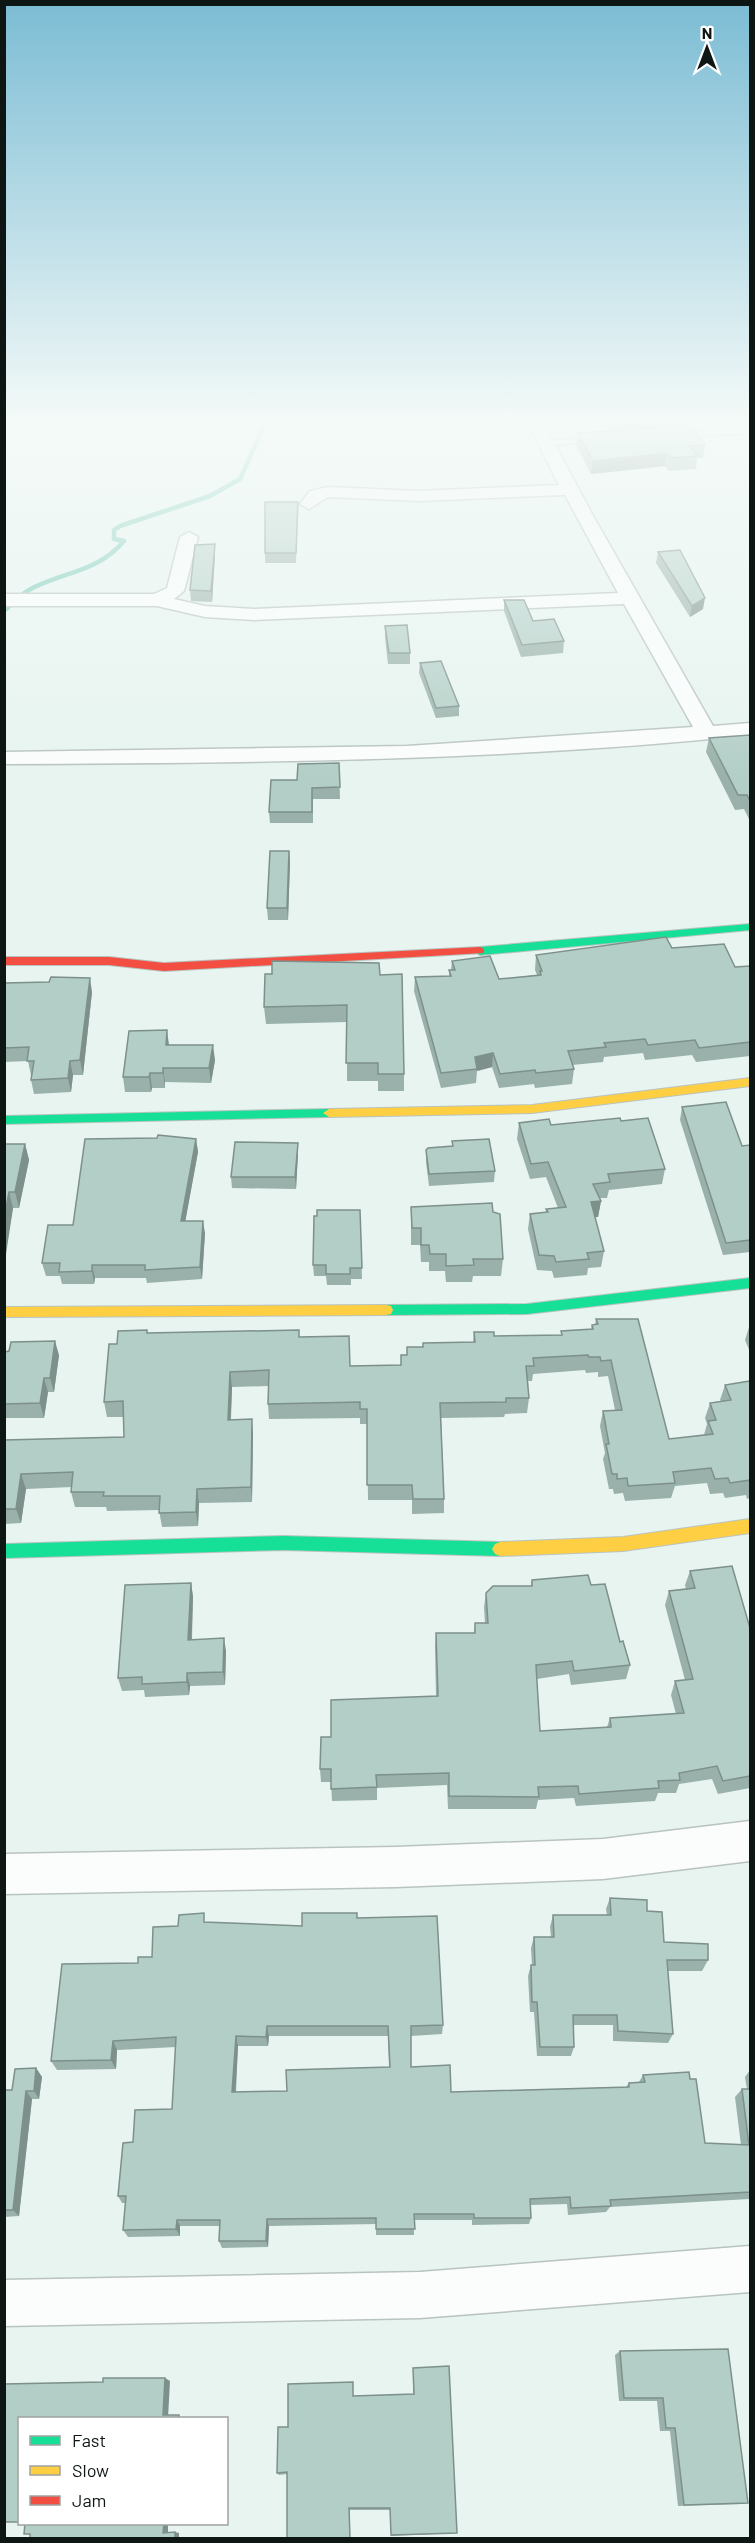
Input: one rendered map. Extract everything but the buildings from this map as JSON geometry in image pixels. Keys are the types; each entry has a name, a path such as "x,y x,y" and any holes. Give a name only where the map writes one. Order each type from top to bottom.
{"street":[{"path":"158,600 175,591 183,569 184,552 188,541"},
{"path":"599,541 707,733"},
{"path":"4,600 158,600 200,612 235,614 632,598"},
{"path":"4,758 219,757 440,751 597,743 750,729"},
{"path":"4,961 109,961 164,967 460,953 750,927"},
{"path":"4,1120 532,1109 750,1082"},
{"path":"4,1312 527,1309 750,1282"},
{"path":"4,1551 284,1543 518,1550 623,1544 750,1526"},
{"path":"4,1874 396,1868 603,1859 750,1841"},
{"path":"4,2303 420,2295 750,2270"}],"waterway":[{"path":"4,611 29,590 102,560 122,541"}],"traffic: fast":[{"path":"480,951 750,927"},
{"path":"4,1120 329,1113"},
{"path":"386,1310 527,1309 750,1283"},
{"path":"4,1551 284,1543 500,1549"}],"traffic: slow":[{"path":"329,1113 532,1109 750,1082"},
{"path":"4,1312 386,1310"},
{"path":"500,1549 623,1544 750,1526"}],"traffic: jam":[{"path":"4,961 109,961 164,967 480,951"}]}
